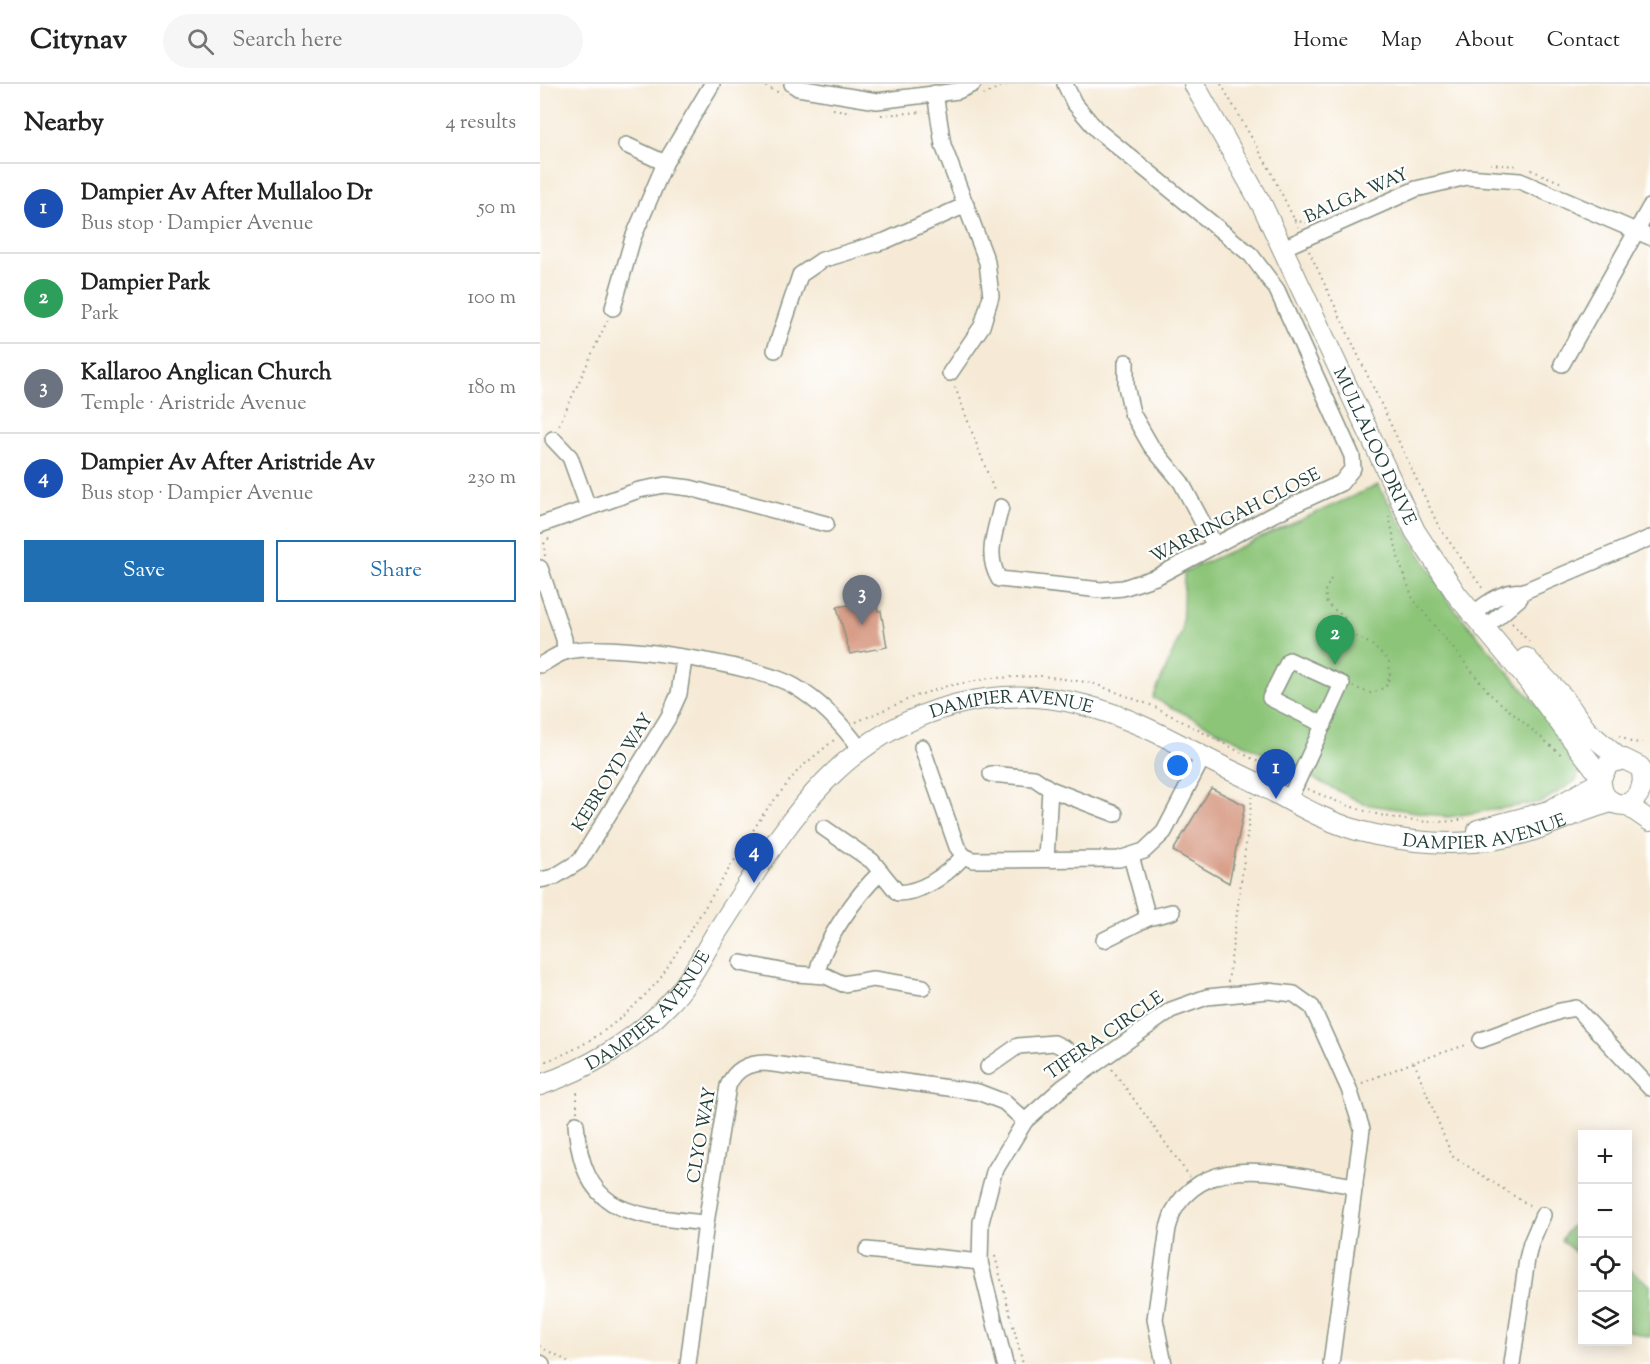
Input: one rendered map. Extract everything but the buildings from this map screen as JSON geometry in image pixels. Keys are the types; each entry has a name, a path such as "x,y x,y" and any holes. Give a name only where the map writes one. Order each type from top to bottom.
{"main road":[{"name":"MULLALOO DRIVE","path":"1194,84 1230,146 1293,244"},
{"name":"MULLALOO DRIVE","path":"1208,84 1242,142 1293,244 1415,531 1436,567 1488,614 1563,697 1587,731 1626,760"},
{"name":"MULLALOO DRIVE","path":"1488,614 1600,780"},
{"name":"DAMPIER AVENUE","path":"540,1073 567,1063 599,1045 653,1005 683,966 763,842 805,784 850,742 890,717 945,695 1016,685 1065,688 1093,694 1154,717 1293,791 1340,813 1396,828 1463,832 1501,826 1549,811 1600,780"},
{"name":"DAMPIER AVENUE","path":"540,1085 589,1065 620,1046 671,1003 806,802 842,762 850,742 957,704 1009,696 1054,698 1110,711 1157,731 1203,757 1336,824 1377,835 1463,843 1491,841 1529,832 1619,803"},
{"path":"1646,747 1626,760 1607,765 1600,780 1602,792 1650,821"},
{"path":"1619,803 1639,797 1647,783 1642,769 1626,760"}],"street":[{"path":"613,308 633,238 665,163 712,84"},
{"path":"792,84 798,88 877,101 958,91 973,84"},
{"name":"WARRINGAH CLOSE","path":"1000,507 990,552 992,566 999,579 1018,583 1101,590 1124,588 1156,577 1214,544 1341,483 1353,468 1352,456 1276,290 1251,255 1097,130 1074,103 1065,84"},
{"path":"935,93 943,145 987,262 991,296 981,326 950,373"},
{"path":"626,145 665,163"},
{"name":"BALGA WAY","path":"1293,244 1416,189 1467,177 1520,180 1644,234"},
{"path":"775,350 800,275 822,260 885,241 966,206"},
{"path":"1562,364 1644,234 1650,207"},
{"path":"1126,362 1126,386 1132,413 1151,446 1181,482 1214,544"},
{"path":"553,439 570,456 588,507"},
{"path":"546,531 588,507 665,485 690,488 826,524"},
{"path":"1488,614 1520,598 1522,592 1650,538"},
{"path":"544,565 564,639 565,652"},
{"path":"540,665 565,652 605,648 684,659 776,677 794,686 822,706 850,742"},
{"name":"KEBROYD WAY","path":"540,880 554,876 580,861 668,718 679,694 684,659"},
{"path":"1293,791 1324,725 1342,684 1289,660 1270,698 1324,725"},
{"path":"922,747 957,847 964,856 974,860 1119,859 1144,852 1164,832 1203,757"},
{"path":"991,774 1034,778 1050,789 1115,814"},
{"path":"1046,860 1050,789"},
{"path":"824,828 872,861 898,893 916,892 964,856"},
{"path":"1131,856 1148,918"},
{"path":"817,975 819,959 867,885 881,872"},
{"path":"1104,940 1148,918 1172,912"},
{"path":"741,963 796,974 826,976 843,984 873,979 923,987"},
{"name":"TIFERA CIRCLE","path":"1005,1364 980,1262 981,1222 994,1172 1025,1121 1083,1072 1171,1010 1197,1000 1227,993 1284,991 1303,999 1319,1017 1362,1129 1331,1364"},
{"path":"1481,1040 1576,1008 1650,1088"},
{"path":"988,1067 1018,1047 1054,1043 1066,1049 1083,1072"},
{"name":"CLYO WAY","path":"688,1364 706,1223 728,1086 732,1077 745,1065 766,1063 978,1092 1004,1102 1025,1121"},
{"path":"576,1124 578,1149 584,1168 597,1190 609,1201 638,1215 706,1223"},
{"path":"1164,1364 1155,1319 1168,1228 1179,1202 1197,1186 1216,1175 1239,1171 1355,1186"},
{"path":"1512,1364 1527,1259 1543,1215"},
{"path":"867,1250 980,1262"}],"path":[{"path":"1221,84 1269,168 1293,244 1439,527 1488,614 1536,650"},
{"path":"553,439 613,308"},
{"path":"950,373 1000,507"},
{"path":"544,565 546,531"},
{"path":"1331,579 1325,591 1327,604 1344,617 1349,632 1381,652 1389,660 1391,669 1386,686 1378,691 1370,693 1342,684"},
{"path":"1612,732 1646,747"},
{"path":"540,1063 556,1058 601,1035 646,995 660,979 764,813 799,769 850,742"},
{"path":"1227,993 1253,788"},
{"path":"1348,1089 1414,1062 1481,1040"},
{"path":"1104,1057 1197,1186"},
{"path":"1414,1062 1452,1156 1543,1215"},
{"path":"576,1124 578,1087"},
{"path":"995,1247 995,1257 1023,1364"},
{"path":"540,1346 572,1364"}],"green space":[{"path":"1378,485 1452,606 1581,757 1577,780 1542,802 1448,817 1364,804 1153,698 1182,631 1184,572"},
{"path":"1571,1226 1578,1232 1578,1255 1561,1240"},
{"path":"1632,1271 1650,1285 1650,1337 1632,1332"}],"place":[{"name":"Kallaroo Anglican Church","path":"862,625"},
{"name":"Dampier Park","path":"1335,665"},
{"name":"Dampier Av After Mullaloo Dr","path":"1276,799"},
{"name":"Dampier Av After Aristride Av","path":"754,883"}]}
